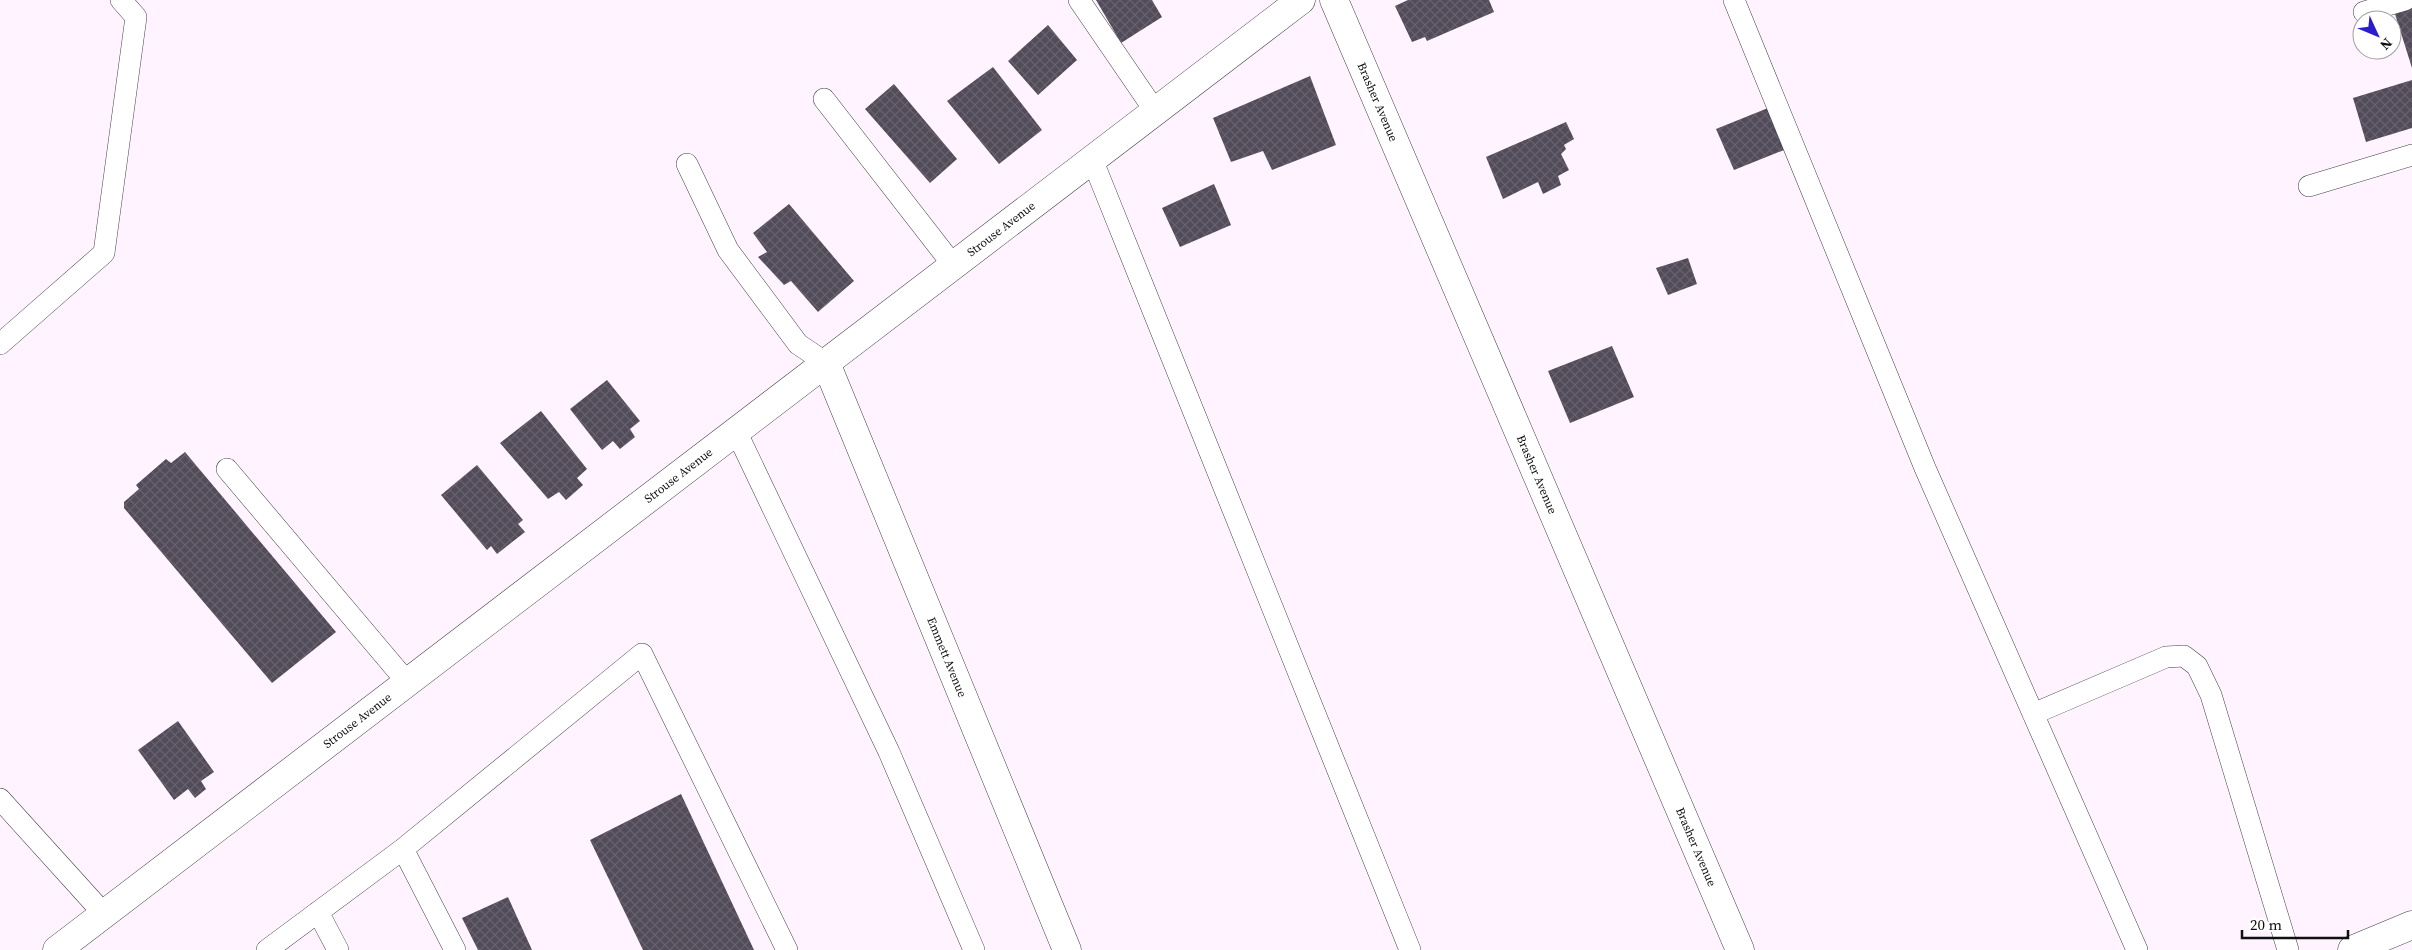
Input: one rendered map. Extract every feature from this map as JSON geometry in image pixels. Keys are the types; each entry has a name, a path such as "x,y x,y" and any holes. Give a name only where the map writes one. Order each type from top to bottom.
{"street":[{"name":"Strouse Avenue","path":"57,950 1300,0"},
{"name":"Brasher Avenue","path":"1334,0 1740,950"},
{"name":"Emmett Avenue","path":"826,363 1067,950"},
{"path":"2352,950 2412,925"}],"lane":[{"path":"0,344 104,254 136,17 121,0"},
{"path":"1079,0 1155,111"},
{"path":"1734,0 1925,468 2137,950"},
{"path":"2371,10 2405,0"},
{"path":"824,99 953,265"},
{"path":"2309,186 2412,155"},
{"path":"1092,159 1410,950"},
{"path":"687,164 728,250 798,344 826,363"},
{"path":"736,431 889,752 974,950"},
{"path":"227,469 408,682"},
{"path":"267,950 403,849 642,654 787,950"},
{"path":"2033,714 2166,657 2184,656 2197,666 2211,695 2288,950"},
{"path":"0,799 104,914"},
{"path":"403,849 455,950"},
{"path":"318,912 338,950"}],"building":[{"path":"1096,0 1152,0 1162,17 1121,43"},
{"path":"1408,0 1489,0 1494,12 1427,41 1425,37 1412,42 1395,6"},
{"path":"2412,8 2412,68 2402,36 2402,12"},
{"path":"1048,25 1077,60 1038,95 1008,61"},
{"path":"993,67 1042,130 999,164 947,101"},
{"path":"1310,76 1336,145 1272,170 1263,151 1231,162 1213,118"},
{"path":"2412,80 2412,128 2366,142 2353,98"},
{"path":"894,84 957,159 930,183 865,109"},
{"path":"1768,108 1784,150 1734,170 1716,129"},
{"path":"1566,122 1574,139 1564,145 1566,149 1561,154 1569,170 1558,176 1561,185 1543,194 1538,182 1503,199 1486,157"},
{"path":"1214,184 1231,225 1180,247 1162,208"},
{"path":"789,204 854,281 818,312 791,281 784,285 758,257 767,252 753,233"},
{"path":"1688,258 1697,284 1668,295 1656,268"},
{"path":"1612,346 1634,397 1570,423 1548,371"},
{"path":"607,380 640,421 630,429 635,437 620,449 613,441 602,450 570,409"},
{"path":"541,411 587,469 577,478 583,485 566,500 559,492 548,499 500,443"},
{"path":"185,452 336,632 272,683 124,508 124,502 139,489 136,485 166,459 171,463"},
{"path":"477,465 523,520 518,524 525,532 497,554 491,546 487,550 441,495"},
{"path":"178,721 214,772 201,781 206,789 195,798 188,789 174,800 138,750"},
{"path":"681,794 754,950 643,950 590,840"},
{"path":"508,897 532,950 478,950 462,918"}]}
